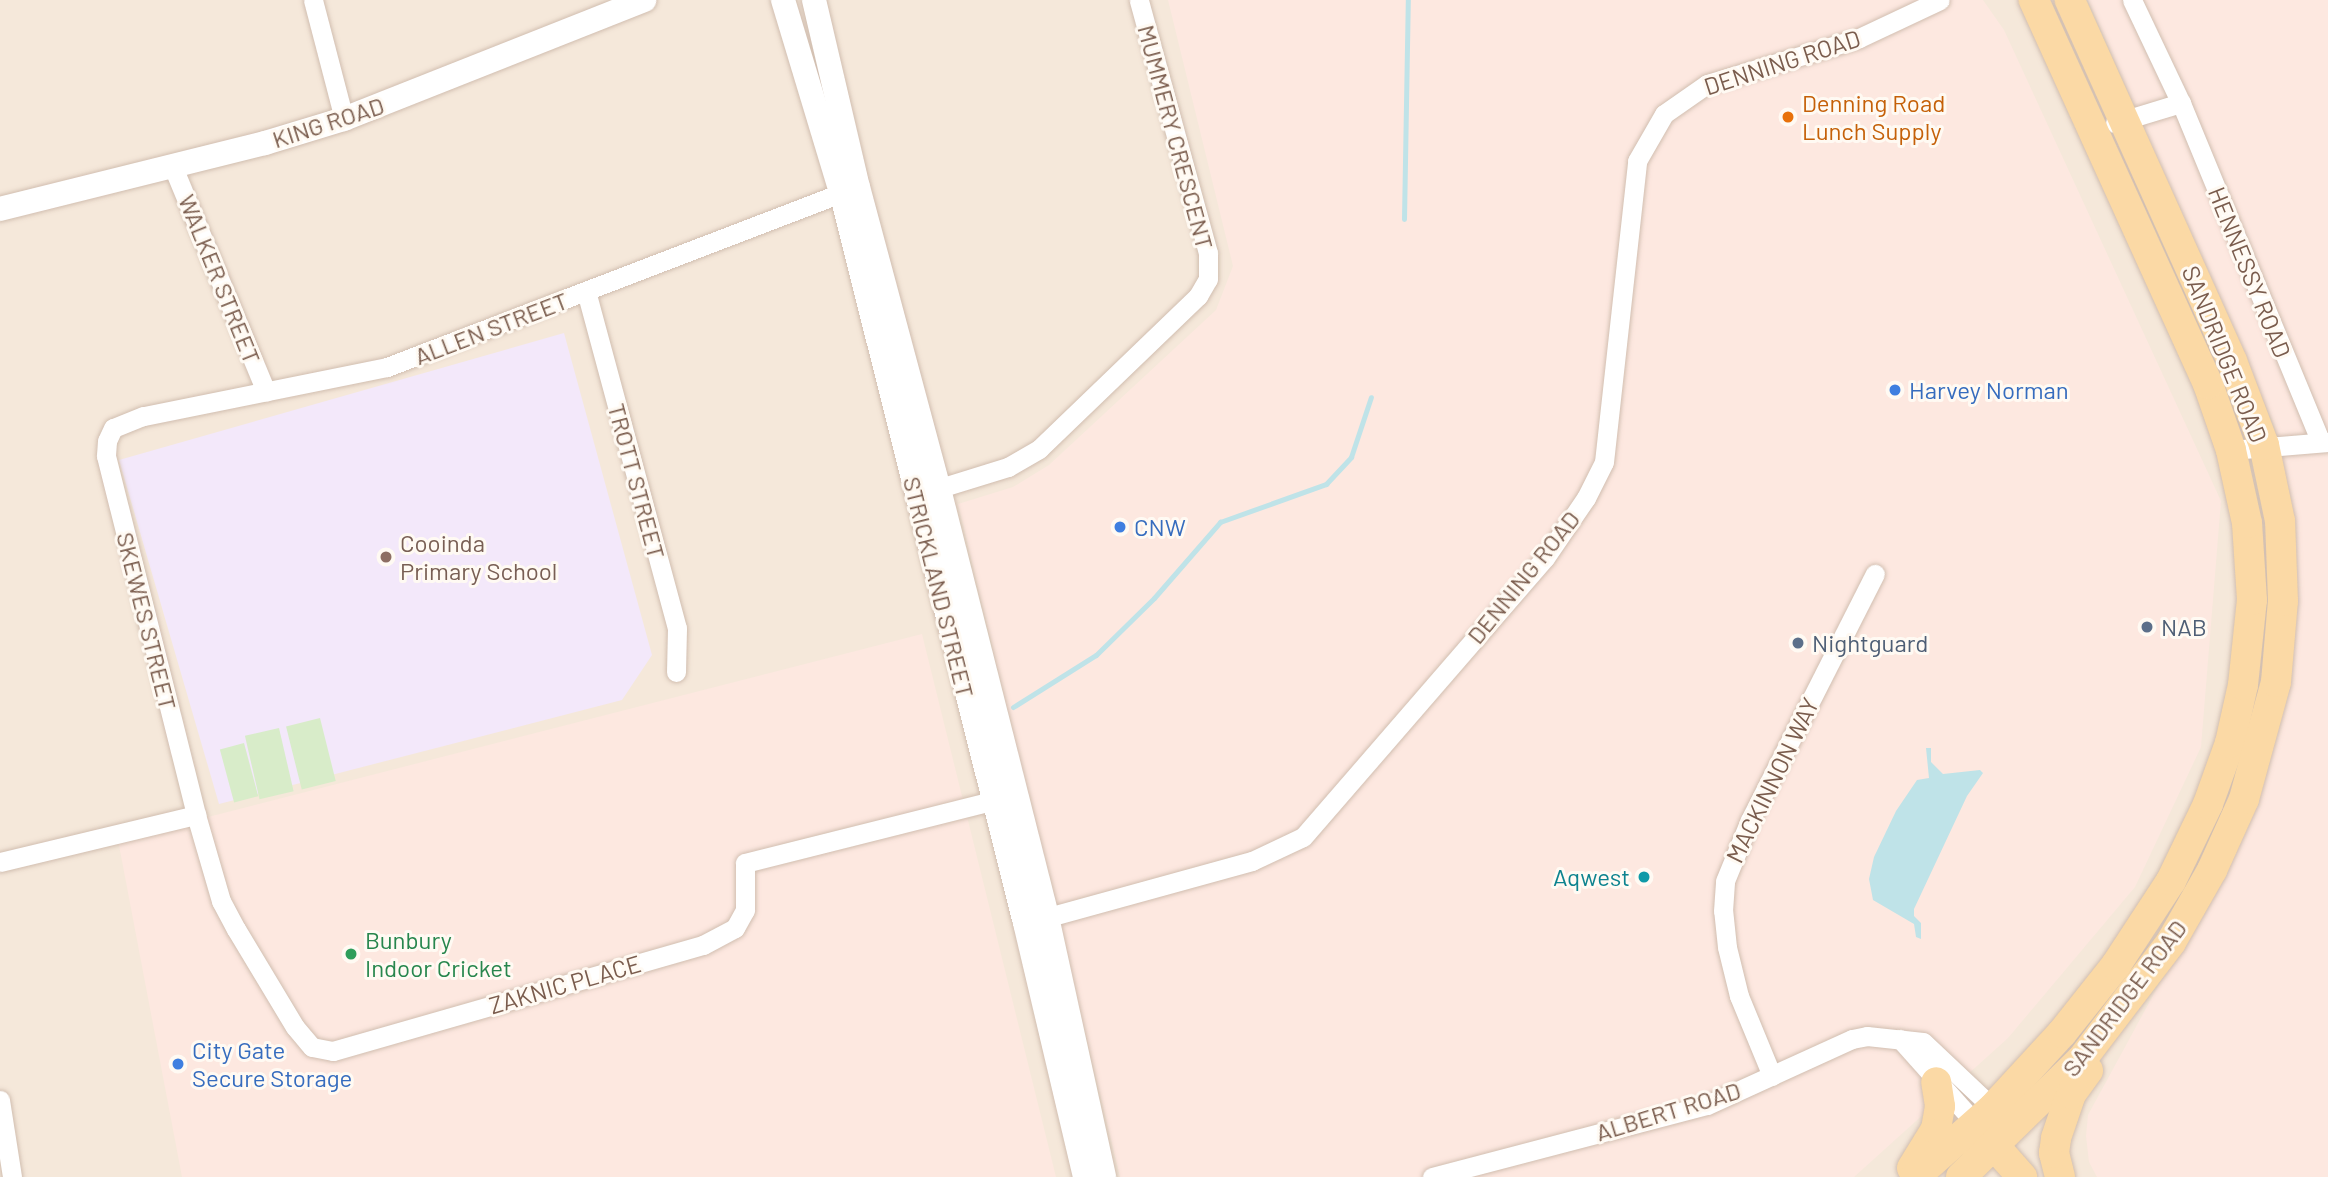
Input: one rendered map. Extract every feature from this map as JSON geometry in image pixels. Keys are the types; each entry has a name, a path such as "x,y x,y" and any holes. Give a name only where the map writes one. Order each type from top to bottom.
{"main road":[{"name":"SANDRIDGE ROAD","path":"1994,1127 2116,965 2171,881 2220,773 2237,717 2252,600 2247,523 2231,450 2208,384 2034,0"},
{"name":"SANDRIDGE ROAD","path":"1994,1127 2082,1059 2171,942 2212,870 2245,799 2275,689 2283,601 2280,521 2264,445 2232,361 2070,0"},
{"path":"2058,1177 2054,1153 2071,1094 2127,1021 2171,942"},
{"path":"1907,1177 1936,1129 1940,1106 1936,1082"},
{"path":"1994,1127 2058,1177"},
{"path":"1915,1177 1994,1127"},
{"path":"1961,1177 1994,1127"},
{"path":"1994,1127 2022,1177"}],"street":[{"path":"313,0 344,119"},
{"name":"KING ROAD","path":"0,209 173,167 344,119 644,0"},
{"name":"STRICKLAND STREET","path":"783,0 850,190"},
{"name":"STRICKLAND STREET","path":"814,0 850,190 1004,798 1104,1177"},
{"name":"MUMMERY CRESCENT","path":"927,492 1008,467 1039,449 1198,296 1208,279 1208,253 1139,0"},
{"name":"DENNING ROAD","path":"1036,920 1252,861 1303,837 1545,558 1586,498 1604,462 1637,161 1649,135 1664,114 1682,98 1707,83 1812,55 1859,38 1940,0"},
{"name":"HENNESSY ROAD","path":"2132,0 2181,103 2324,442 2264,445 2231,450"},
{"path":"2094,131 2181,103"},
{"name":"WALKER STREET","path":"173,167 266,391"},
{"name":"ALLEN STREET","path":"113,428 142,416 387,367 850,190"},
{"name":"TROTT STREET","path":"586,291 677,628 676,672"},
{"name":"SKEWES STREET","path":"113,428 107,442 106,456 196,815"},
{"name":"MACKINNON WAY","path":"1772,1076 1739,996 1727,947 1725,881 1750,820 1875,574"},
{"name":"ZAKNIC PLACE","path":"196,815 221,901 236,929 295,1027 312,1047 333,1051 704,945 735,928 745,910 745,863 1004,798"},
{"path":"0,862 196,815"},
{"name":"STRICKLAND STREET","path":"1036,920 1085,1177"},
{"name":"ALBERT ROAD","path":"1432,1177 1678,1114 1727,1097 1852,1039 1867,1037 1923,1042 1994,1127"},
{"path":"1900,1039 1936,1082 1994,1127"},
{"path":"0,1100 12,1177"}],"shaded area":[{"path":"0,0 2328,0 2328,1177 0,1177"},
{"path":"1168,0 1983,0 2004,30 2221,501 2201,747 2135,887 2008,1038 1854,1177 1120,1177 958,504 1013,487 1049,465 1216,310 1233,266"},
{"path":"2088,0 2328,0 2328,1177 2097,1177 2089,1162 2086,1136 2088,1115 2242,832 2291,522 2275,427"},
{"name":"Cooinda Primary School","path":"564,333 652,655 622,700 219,804 119,460"},
{"path":"922,634 1056,1177 182,1177 118,840"}],"green space":[{"path":"320,718 336,781 302,790 286,726"},
{"path":"279,728 294,791 260,799 245,736"},
{"path":"244,743 258,796 234,803 220,749"}],"water":[{"path":"1926,748 1931,748 1931,762 1943,774 1980,770 1983,773 1967,796 1914,909 1914,916 1921,923 1921,939 1916,937 1914,924 1873,900 1869,879 1874,857 1896,811 1917,780 1929,778"}],"waterway":[{"path":"1404,219 1408,0"},
{"path":"1013,707 1096,655 1154,598 1220,522 1326,484 1351,457 1371,397"}],"place":[{"name":"Denning Road Lunch Supply","path":"1788,117"},
{"name":"Harvey Norman","path":"1895,390"},
{"name":"CNW","path":"1120,527"},
{"name":"Cooinda Primary School","path":"386,557"},
{"name":"NAB","path":"2147,627"},
{"name":"Nightguard","path":"1798,643"},
{"name":"Aqwest","path":"1644,877"},
{"name":"Bunbury Indoor Cricket","path":"351,954"},
{"name":"City Gate Secure Storage","path":"178,1064"}]}
